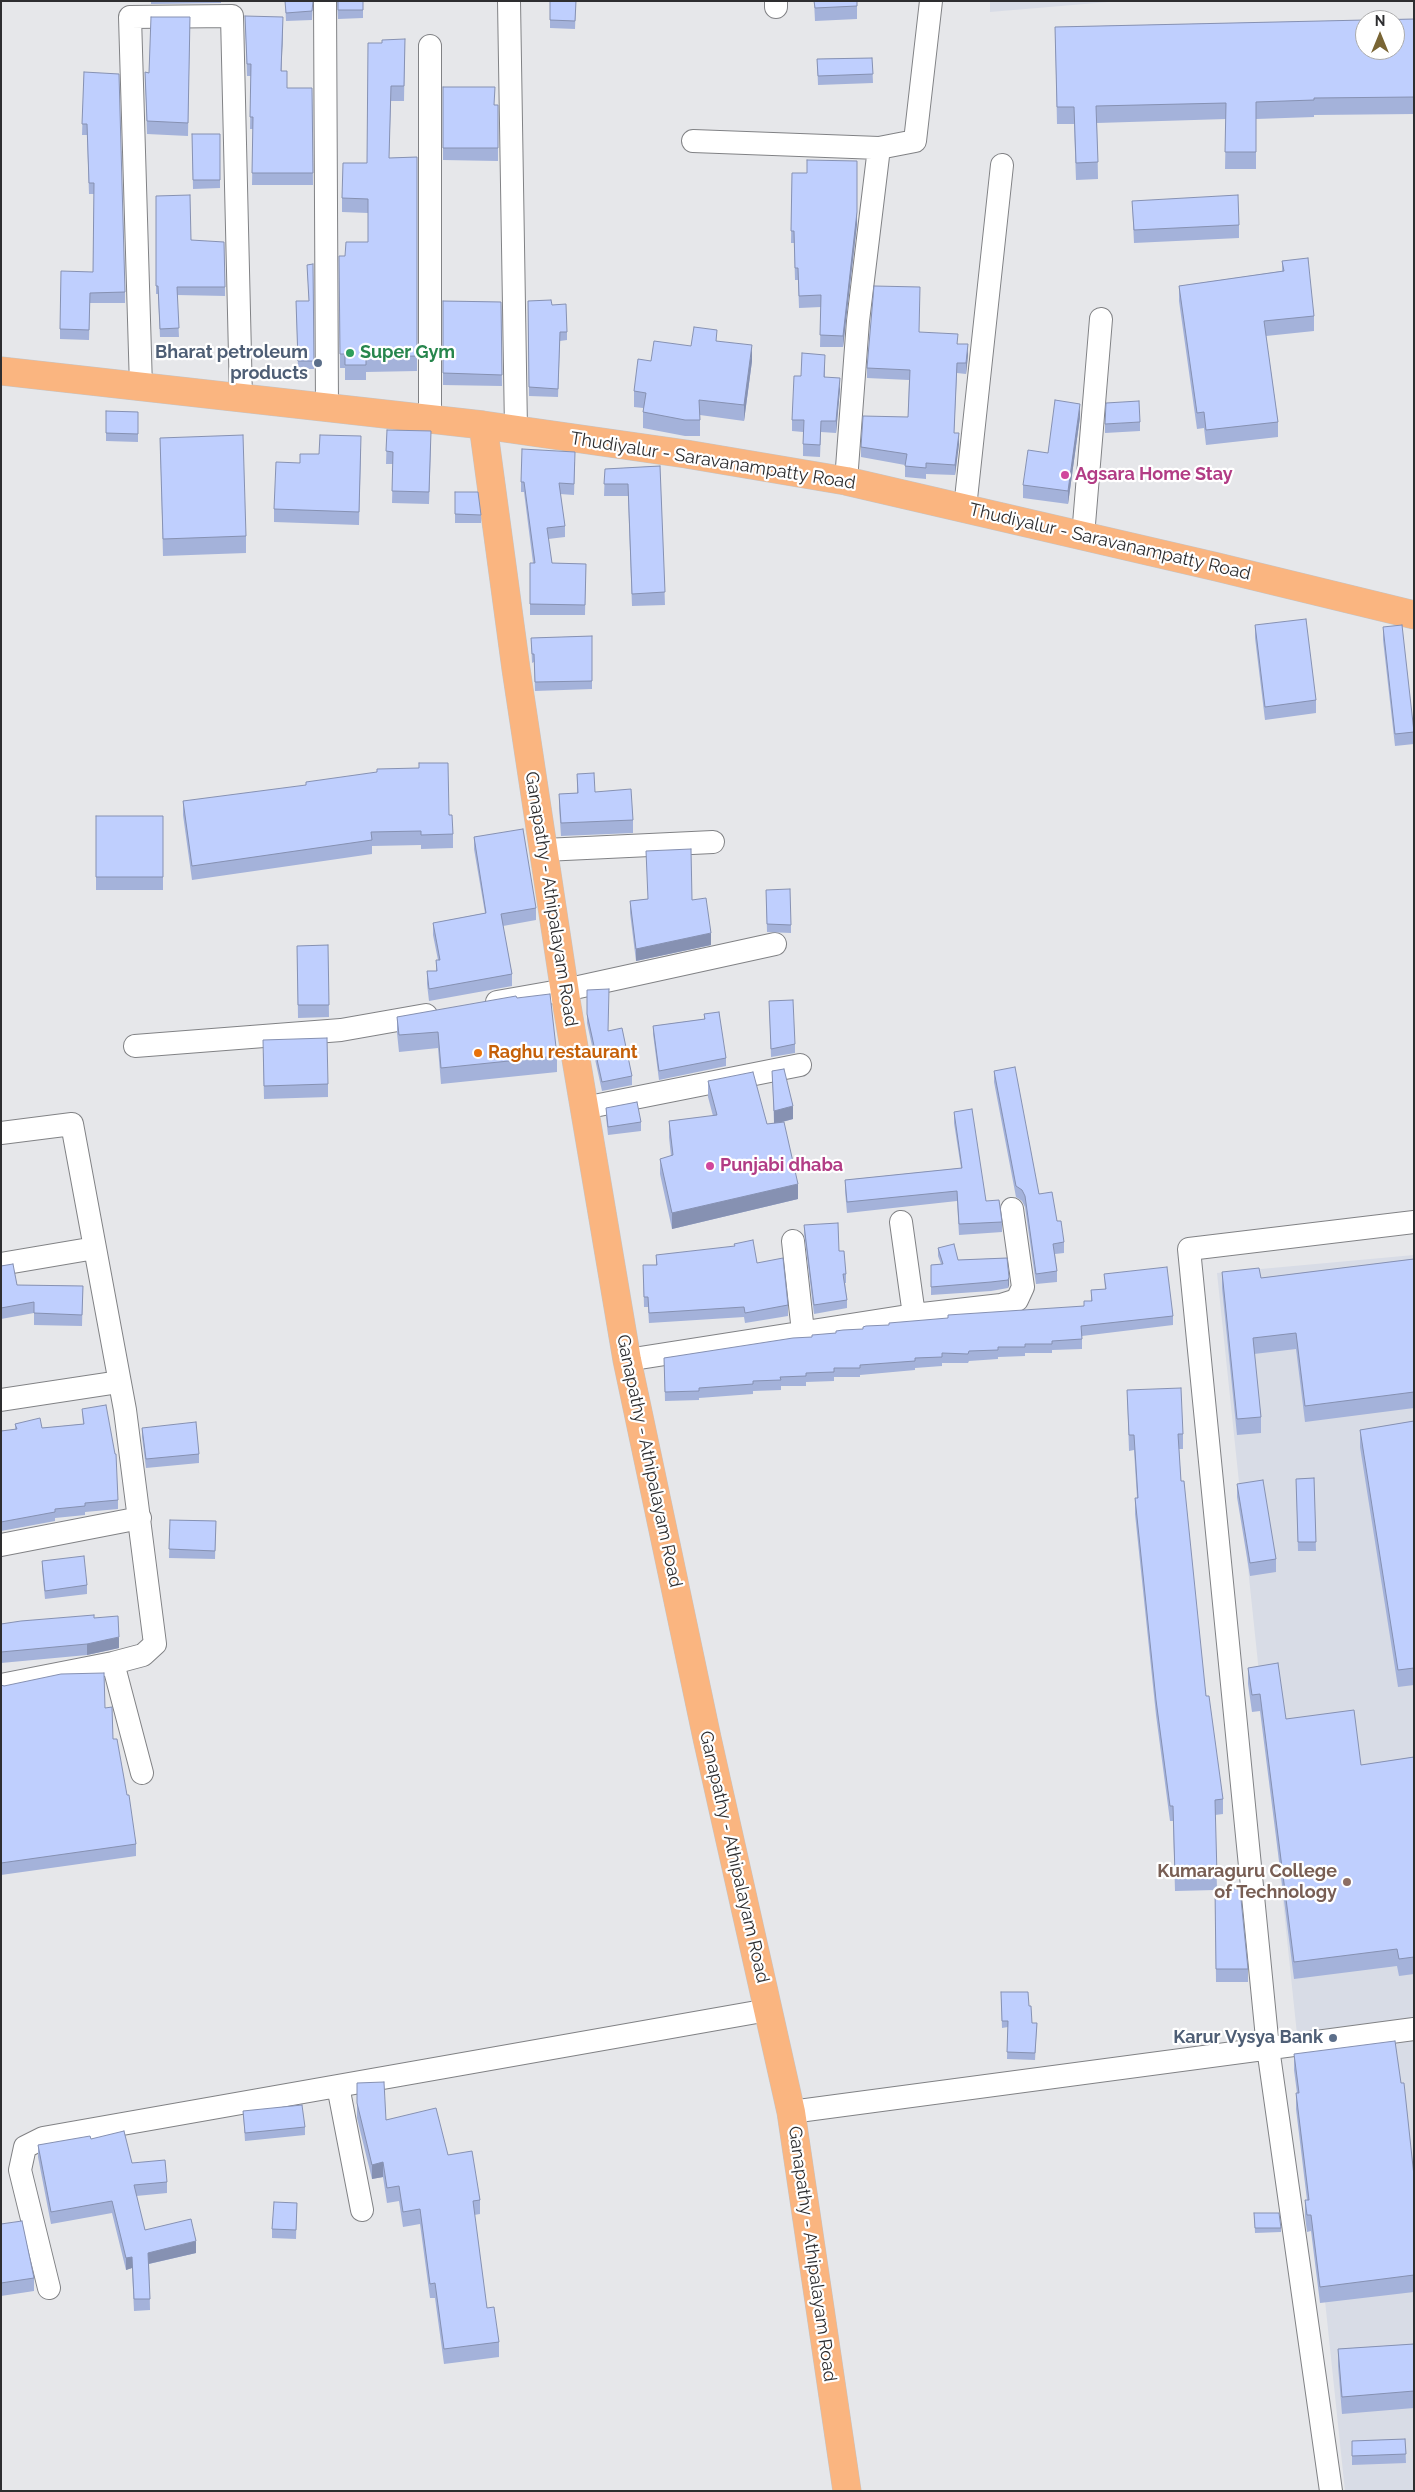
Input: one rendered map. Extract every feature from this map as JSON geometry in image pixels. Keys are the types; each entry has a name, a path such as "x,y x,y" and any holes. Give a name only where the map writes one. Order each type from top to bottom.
{"main road":[{"name":"Thudiyalur - Saravanampatty Road","path":"1,371 516,429 686,454 846,481 1414,615"},
{"name":"Ganapathy - Athipalayam Road","path":"483,425 564,990 627,1360 705,1729 791,2112 847,2491"}],"street":[{"path":"325,1 326,407"},
{"path":"510,1 516,429"},
{"path":"694,141 879,148 915,141 931,1"},
{"path":"141,387 130,9 232,8 241,398"},
{"path":"430,46 430,419"},
{"path":"846,481 858,321 879,148"},
{"path":"964,508 1002,165"},
{"path":"1083,536 1101,319"},
{"path":"544,850 713,842"},
{"path":"477,1006 564,990 775,944"},
{"path":"135,1046 341,1030 448,1011"},
{"path":"584,1108 800,1065"},
{"path":"1,1133 72,1124 119,1382 140,1518 155,1644 143,1655 113,1663 1,1685"},
{"path":"627,1360 914,1315 1001,1305 1017,1300 1023,1287 1012,1209"},
{"path":"901,1222 914,1315"},
{"path":"1331,2491 1268,2048 1189,1250 1414,1222"},
{"path":"793,1241 804,1332"},
{"path":"1,1264 95,1248"},
{"path":"1,1400 119,1382"},
{"path":"1,1545 140,1518"},
{"path":"113,1663 142,1773"},
{"path":"49,2288 20,2170 25,2147 43,2138 768,2010"},
{"path":"791,2112 1414,2029"},
{"path":"338,2086 362,2210"}],"shaded area":[{"path":"990,1 1120,1 990,12"},
{"name":"Kumaraguru College of Technology","path":"1414,1255 1414,2491 1345,2491 1217,1273"}],"building":[{"path":"285,1 313,1 312,11 286,13"},
{"path":"338,1 363,1 363,10 338,10"},
{"path":"550,1 576,1 575,21 550,20"},
{"path":"814,1 857,1 857,6 815,8"},
{"path":"245,16 283,17 281,71 287,71 287,88 312,88 313,173 252,173 253,117 250,117 251,64 247,64"},
{"path":"151,17 190,17 188,123 147,121 145,72 149,73"},
{"path":"1405,19 1414,19 1414,97 1314,98 1314,100 1256,102 1256,152 1225,152 1226,103 1096,106 1098,162 1076,163 1074,107 1057,107 1055,27 1355,20 1355,60 1405,60"},
{"path":"405,39 404,86 391,86 389,158 417,157 417,356 366,357 366,365 345,365 345,354 340,354 339,256 345,256 346,242 368,242 368,199 342,198 343,163 367,163 368,43 382,43 382,40"},
{"path":"872,58 873,74 818,76 817,59"},
{"path":"84,72 119,74 125,292 90,293 89,330 60,329 61,271 93,272 94,183 89,183 87,124 82,124"},
{"path":"443,87 495,87 494,105 498,105 498,148 443,148"},
{"path":"192,134 220,134 220,180 193,180"},
{"path":"807,160 857,161 857,212 843,336 820,335 821,295 799,296 798,268 795,268 794,231 791,231 792,173 807,173"},
{"path":"190,195 191,240 224,242 225,287 177,287 179,328 160,329 158,286 156,286 156,196"},
{"path":"1238,195 1239,225 1134,230 1132,201"},
{"path":"1308,258 1314,316 1264,321 1278,422 1206,430 1204,412 1197,413 1179,286 1284,271 1282,261"},
{"path":"313,264 314,361 298,361 296,301 309,301 307,265"},
{"path":"874,286 920,287 919,332 958,334 957,344 968,344 966,363 957,363 954,433 959,433 955,465 926,463 926,468 905,466 907,454 861,447 863,416 908,417 910,370 867,368"},
{"path":"551,300 552,305 566,304 567,332 560,332 558,389 529,387 528,301"},
{"path":"443,301 501,302 502,375 443,373"},
{"path":"694,327 717,330 716,341 752,345 744,405 699,400 700,420 685,420 643,412 646,393 634,391 638,359 651,361 654,341 691,346"},
{"path":"802,353 825,355 824,377 840,378 836,421 821,421 820,445 803,444 804,420 792,420 794,376 801,376"},
{"path":"1055,400 1080,404 1068,491 1023,485 1028,450 1048,453"},
{"path":"1139,401 1140,422 1105,424 1106,403"},
{"path":"106,411 138,412 138,434 106,433"},
{"path":"387,430 431,431 429,492 392,491 393,452 386,451"},
{"path":"243,435 246,536 163,539 160,438"},
{"path":"320,435 361,436 359,512 274,509 276,462 300,463 300,454 319,454"},
{"path":"522,449 575,452 574,484 559,483 565,526 547,528 552,563 586,564 585,605 530,604 530,563 535,563 524,482 521,482"},
{"path":"660,466 665,592 632,594 628,484 604,484 605,469"},
{"path":"455,492 478,492 481,515 455,514"},
{"path":"1306,619 1316,700 1265,707 1255,625"},
{"path":"1402,625 1414,732 1395,734 1383,627"},
{"path":"592,636 592,681 535,682 534,654 532,654 531,638"},
{"path":"419,763 448,763 449,815 452,815 453,834 421,835 421,831 371,832 372,840 192,866 183,801 306,785 306,782 377,772 377,769 419,768"},
{"path":"594,773 595,792 631,789 633,820 561,823 559,794 578,793 577,774"},
{"path":"96,816 163,816 163,877 96,877"},
{"path":"523,829 536,908 501,914 512,974 429,989 427,971 437,971 436,960 440,960 433,923 486,913 474,837"},
{"path":"691,849 692,900 706,898 711,933 636,949 630,901 648,899 646,851"},
{"path":"790,889 791,925 767,924 766,890"},
{"path":"328,945 329,1005 298,1005 297,946"},
{"path":"609,989 608,1031 622,1028 632,1076 602,1082 587,1014 587,990"},
{"path":"550,994 557,1056 441,1068 438,1032 399,1035 397,1017 516,996 517,998"},
{"path":"793,1000 795,1044 771,1049 769,1001"},
{"path":"719,1012 726,1058 659,1071 653,1026 705,1019 704,1014"},
{"path":"327,1038 328,1084 264,1086 263,1040"},
{"path":"1015,1067 1039,1194 1052,1192 1057,1221 1061,1221 1064,1242 1053,1244 1057,1271 1036,1274 1025,1196 1022,1190 1016,1186 994,1071"},
{"path":"784,1069 793,1106 774,1111 772,1071"},
{"path":"753,1072 767,1124 784,1122 798,1184 672,1213 660,1159 673,1155 669,1121 717,1115 708,1081"},
{"path":"637,1102 641,1122 608,1127 606,1108"},
{"path":"972,1109 986,1201 999,1200 1002,1222 959,1224 957,1191 847,1202 845,1180 962,1168 954,1112"},
{"path":"838,1223 839,1251 844,1251 846,1274 843,1274 847,1300 814,1305 804,1225"},
{"path":"753,1240 757,1263 783,1258 788,1305 745,1313 744,1307 649,1313 648,1297 644,1297 643,1265 657,1265 656,1255 735,1246 734,1244"},
{"path":"954,1244 958,1260 1007,1258 1008,1280 931,1287 931,1265 943,1264 938,1248"},
{"path":"1414,1259 1414,1392 1305,1406 1296,1333 1253,1338 1261,1417 1237,1419 1222,1272 1259,1268 1261,1278"},
{"path":"13,1264 17,1285 83,1286 82,1315 34,1313 34,1302 1,1308 1,1266"},
{"path":"1167,1267 1173,1316 1081,1326 1082,1339 1052,1341 1052,1344 1025,1344 1025,1347 998,1347 998,1350 969,1351 968,1354 942,1353 942,1357 915,1358 915,1361 860,1365 860,1368 834,1368 834,1372 806,1373 806,1376 780,1377 781,1380 753,1381 753,1384 699,1388 699,1391 665,1392 664,1358 793,1338 812,1337 812,1335 836,1333 836,1331 863,1329 866,1326 948,1318 948,1315 1084,1306 1084,1301 1092,1301 1091,1290 1106,1289 1104,1274"},
{"path":"1181,1388 1183,1434 1178,1434 1181,1481 1184,1481 1206,1696 1209,1696 1223,1799 1215,1800 1217,1875 1175,1876 1173,1806 1170,1806 1156,1700 1135,1498 1138,1498 1134,1435 1129,1435 1127,1390"},
{"path":"106,1405 116,1454 118,1500 85,1503 85,1506 55,1509 55,1512 1,1522 1,1431 17,1429 15,1424 40,1418 42,1428 84,1424 82,1409"},
{"path":"1414,1421 1414,1668 1398,1670 1360,1430"},
{"path":"196,1422 199,1454 146,1459 142,1428"},
{"path":"1314,1478 1316,1542 1298,1542 1296,1479"},
{"path":"1263,1480 1276,1559 1250,1563 1237,1484"},
{"path":"170,1520 216,1521 215,1551 169,1549"},
{"path":"84,1556 87,1585 45,1591 42,1561"},
{"path":"94,1615 94,1618 118,1616 119,1637 87,1644 1,1652 1,1624"},
{"path":"1278,1663 1286,1719 1354,1710 1361,1765 1414,1757 1414,1957 1399,1959 1397,1949 1294,1962 1260,1694 1252,1695 1248,1668"},
{"path":"104,1673 105,1708 112,1707 113,1739 117,1739 127,1795 129,1795 136,1844 1,1863 1,1685 4,1686 61,1674"},
{"path":"1215,1889 1240,1889 1248,1969 1216,1969"},
{"path":"1001,1992 1028,1992 1032,2023 1037,2023 1035,2053 1007,2052 1008,2021 1002,2021"},
{"path":"1395,2041 1401,2083 1404,2083 1414,2176 1414,2275 1320,2287 1311,2215 1307,2215 1305,2200 1309,2200 1296,2093 1299,2093 1294,2054"},
{"path":"384,2082 386,2120 436,2108 448,2155 472,2151 480,2200 473,2201 487,2308 494,2307 499,2342 444,2349 435,2283 430,2284 420,2209 403,2212 399,2186 387,2188 383,2162 372,2165 357,2103 357,2083"},
{"path":"302,2105 305,2127 245,2133 243,2111"},
{"path":"124,2131 132,2163 165,2160 167,2182 134,2185 145,2230 191,2219 196,2241 148,2253 150,2299 134,2299 132,2257 126,2258 112,2201 51,2212 38,2145 90,2136 91,2139"},
{"path":"274,2202 297,2203 296,2230 272,2229"},
{"path":"1254,2213 1279,2213 1281,2228 1255,2228"},
{"path":"22,2221 34,2278 1,2283 1,2224"},
{"path":"1414,2344 1414,2391 1342,2397 1338,2349"},
{"path":"1405,2439 1406,2454 1352,2456 1352,2441"}],"place":[{"name":"Super Gym","path":"350,353"},
{"name":"Bharat petroleum products","path":"318,363"},
{"name":"Agsara Home Stay","path":"1065,475"},
{"name":"Raghu restaurant","path":"478,1053"},
{"name":"Punjabi dhaba","path":"710,1166"},
{"name":"Kumaraguru College of Technology","path":"1347,1882"},
{"name":"Karur Vysya Bank","path":"1333,2038"}]}
